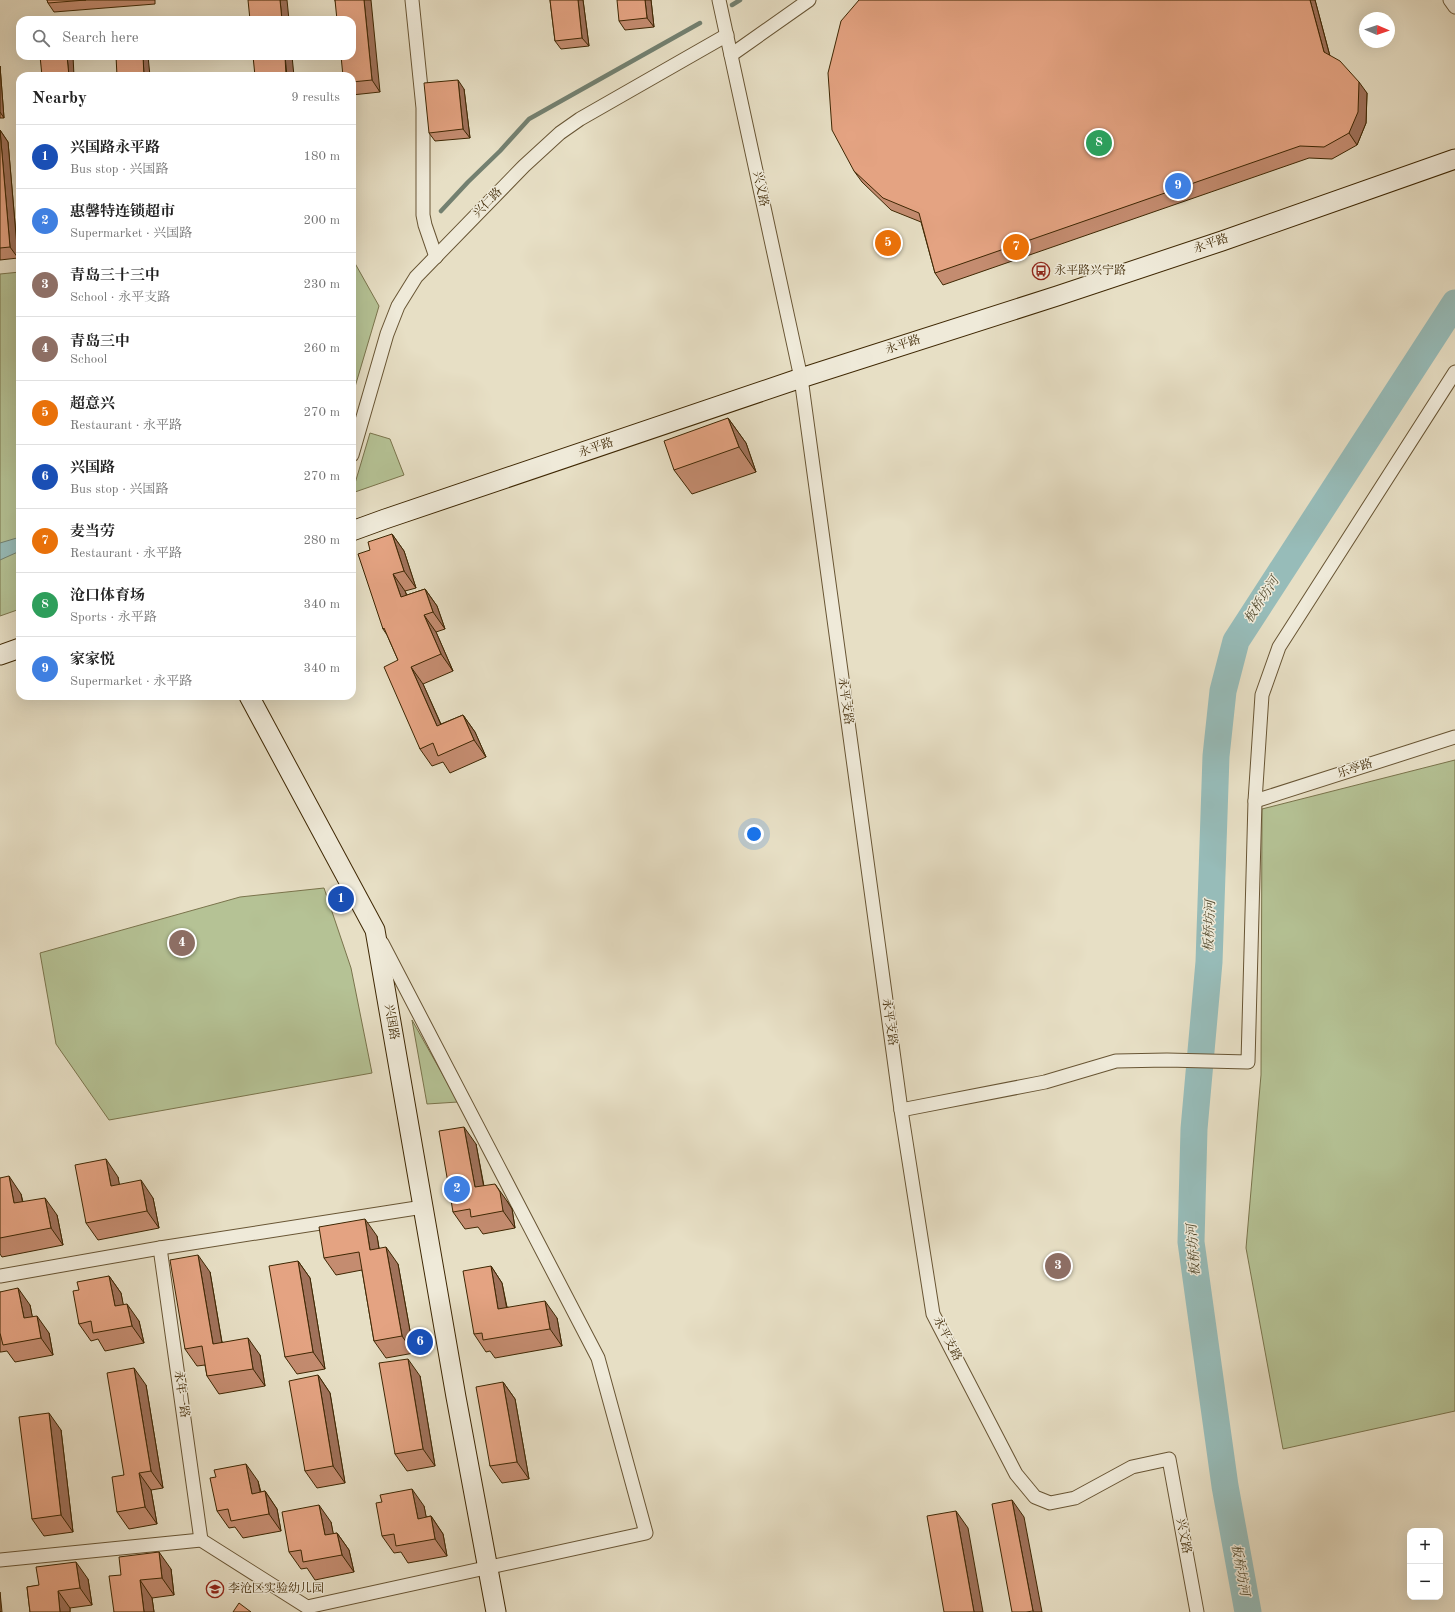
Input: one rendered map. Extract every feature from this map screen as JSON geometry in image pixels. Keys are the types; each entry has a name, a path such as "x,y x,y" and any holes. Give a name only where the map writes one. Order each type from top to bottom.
{"main road":[{"name":"永平路","path":"356,530 801,378 1117,276 1455,159"},
{"path":"0,655 16,649"},
{"name":"兴国路","path":"251,700 375,930 454,1390 496,1612"}],"street":[{"path":"412,0 424,108 423,214 425,225 436,257"},
{"name":"兴义路","path":"719,0 801,378"},
{"path":"731,55 809,0"},
{"path":"1450,0 1455,8"},
{"name":"兴仁路","path":"356,441 387,334 398,306 416,277 524,166 560,133 580,119 727,35"},
{"path":"901,1110 1045,1082 1116,1061 1167,1060 1248,1062 1254,801 1262,695 1279,647 1455,372"},
{"name":"永平支路","path":"801,378 901,1110 933,1314 1016,1474 1035,1497 1050,1503 1075,1498 1132,1467 1169,1460"},
{"name":"乐亭路","path":"1254,801 1455,737"},
{"path":"0,1560 201,1540 307,1609 646,1533 598,1358 375,930"},
{"path":"0,1276 160,1248 423,1207"},
{"name":"永年一路","path":"160,1248 201,1540"},
{"name":"兴文路","path":"1169,1460 1197,1612"}],"green space":[{"path":"356,265 379,306 356,384"},
{"path":"16,272 16,610 0,616 0,274"},
{"path":"370,433 390,439 404,475 356,492 356,480"},
{"path":"1455,760 1455,1411 1283,1449 1246,1248 1261,1075 1262,809"},
{"path":"324,888 351,968 372,1073 109,1120 56,1044 40,953 240,897"},
{"path":"412,1020 458,1102 427,1104"}],"water":[{"path":"16,538 16,553 0,560 0,543"}],"building":[{"path":"47,0 86,0 48,3"},
{"path":"248,0 280,0 282,16 250,16"},
{"path":"335,0 364,0 372,80 356,82 356,72 343,72 341,60 356,60 356,16 337,16"},
{"path":"550,0 578,0 582,38 555,41"},
{"path":"617,0 645,0 647,18 619,21"},
{"path":"859,0 1310,0 1324,52 1340,61 1359,82 1358,112 1349,133 1324,147 1300,146 935,273 919,213 883,198 854,171 832,130 828,73 841,21"},
{"path":"40,60 67,60 69,72 42,72"},
{"path":"116,60 143,60 144,72 117,72"},
{"path":"253,60 285,60 286,72 255,72"},
{"path":"458,80 463,129 429,133 424,83"},
{"path":"0,130 10,247 0,248"},
{"path":"728,418 739,447 674,470 664,441"},
{"path":"392,534 404,571 393,574 401,597 425,589 433,612 424,615 441,654 411,667 437,726 463,715 474,740 438,756 433,743 420,749 384,667 398,660 384,628 383,629 358,554 370,550 368,542"},
{"path":"464,1127 475,1187 495,1184 500,1192 503,1211 471,1217 470,1209 453,1212 439,1131"},
{"path":"106,1159 111,1186 141,1180 147,1211 86,1223 75,1165"},
{"path":"9,1176 14,1203 45,1198 51,1228 0,1238 0,1178"},
{"path":"365,1219 370,1250 386,1247 402,1336 374,1341 359,1252 324,1258 319,1227"},
{"path":"198,1255 213,1344 248,1338 253,1369 207,1376 202,1346 185,1349 170,1260"},
{"path":"298,1261 313,1352 285,1357 269,1266"},
{"path":"491,1266 498,1309 545,1301 550,1329 483,1340 482,1333 474,1334 463,1271"},
{"path":"109,1276 115,1306 127,1304 132,1326 93,1333 91,1321 79,1324 73,1291 79,1290 77,1282"},
{"path":"18,1288 24,1318 37,1316 41,1338 3,1345 0,1333 0,1292"},
{"path":"408,1359 423,1449 395,1454 379,1363"},
{"path":"134,1368 151,1471 139,1473 145,1507 117,1512 112,1477 124,1475 107,1373"},
{"path":"318,1375 333,1466 305,1471 289,1381"},
{"path":"503,1382 517,1462 490,1466 476,1387"},
{"path":"49,1413 61,1515 32,1519 19,1417"},
{"path":"246,1464 252,1494 265,1491 269,1514 231,1521 228,1509 217,1511 210,1478 216,1477 214,1470"},
{"path":"412,1489 418,1519 431,1516 435,1539 396,1546 394,1534 382,1536 376,1503 382,1502 380,1495"},
{"path":"1012,1500 1033,1611 1012,1612 992,1504"},
{"path":"319,1505 325,1535 337,1533 342,1555 303,1562 301,1550 289,1552 282,1512"},
{"path":"956,1511 974,1612 944,1612 927,1516"},
{"path":"159,1552 162,1578 140,1580 144,1612 114,1612 109,1576 121,1575 119,1557"},
{"path":"76,1562 80,1588 58,1591 60,1612 30,1612 27,1587 39,1585 36,1567"},
{"path":"239,1603 251,1612 233,1612"}],"waterway":[{"path":"732,5 740,0"},
{"path":"441,211 529,119 700,23"},
{"name":"板桥坊河","path":"1248,1612 1225,1486 1191,1242 1194,1129 1209,962 1216,756 1223,691 1236,641 1455,303"}],"place":[{"name":"沧口体育场","path":"1099,143"},
{"name":"家家悦","path":"1178,186"},
{"name":"超意兴","path":"888,243"},
{"name":"麦当劳","path":"1016,247"},
{"name":"永平路兴宁路","path":"1041,271"},
{"name":"兴国路永平路","path":"341,899"},
{"name":"青岛三中","path":"182,943"},
{"name":"惠馨特连锁超市","path":"457,1189"},
{"name":"青岛三十三中","path":"1058,1266"},
{"name":"兴国路","path":"420,1342"},
{"name":"李沧区实验幼儿园","path":"215,1589"}]}
